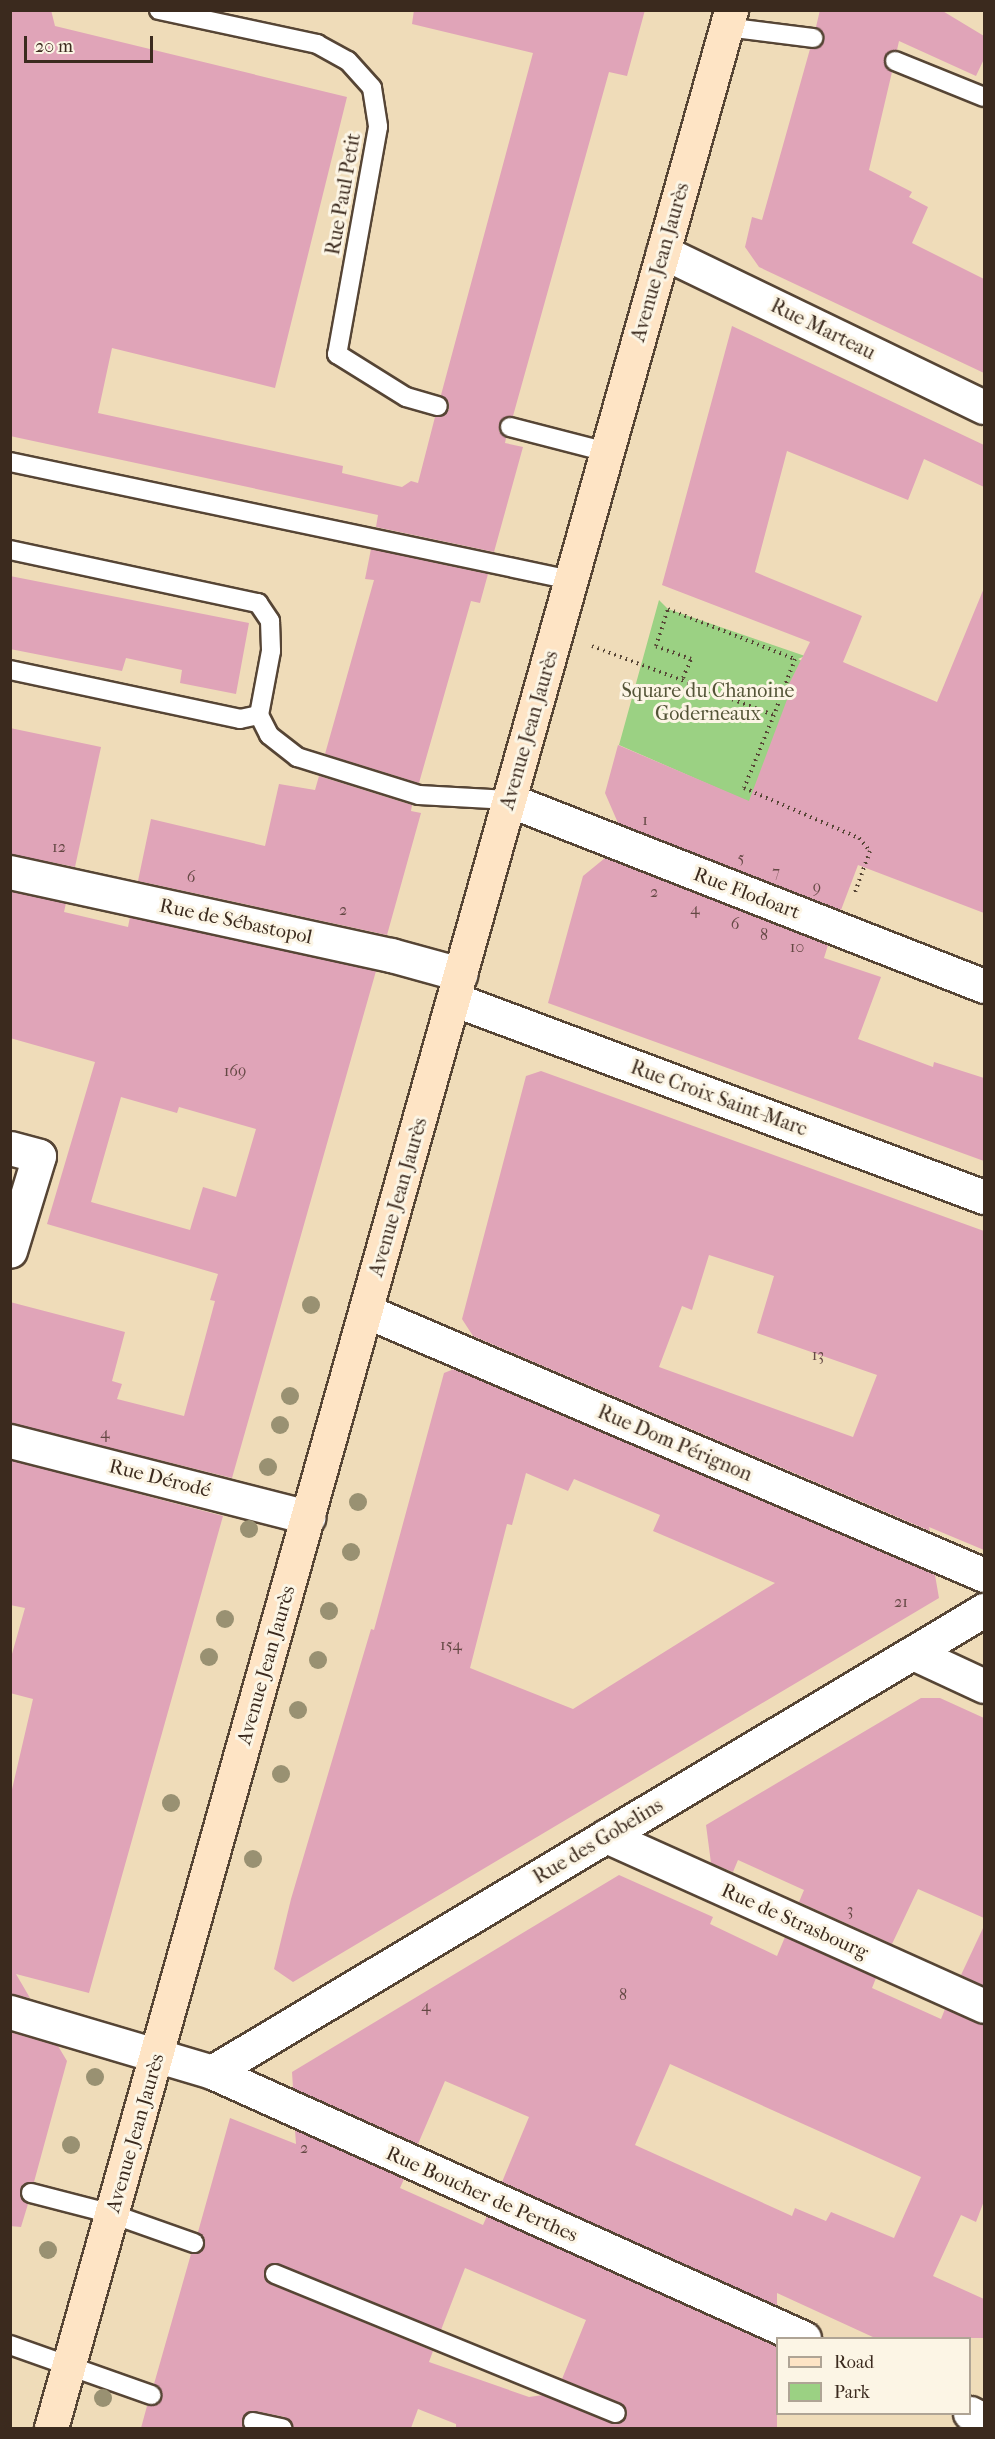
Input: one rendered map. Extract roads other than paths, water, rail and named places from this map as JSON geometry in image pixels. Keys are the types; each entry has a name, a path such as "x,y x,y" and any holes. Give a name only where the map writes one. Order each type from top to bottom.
{"main road":[{"name":"Avenue Jean Jaurès","path":"51,2428 158,2054 728,19"}],"street":[{"name":"Rue Marteau","path":"663,252 984,407"},
{"name":"Rue Flodoart","path":"509,800 984,986"},
{"name":"Rue de Sébastopol","path":"10,872 391,955 457,986"},
{"name":"Rue Croix Saint-Marc","path":"457,986 984,1197"},
{"path":"10,1148 39,1156 10,1251"},
{"name":"Rue Dom Pérignon","path":"366,1311 984,1575"},
{"name":"Rue Dérodé","path":"10,1441 308,1517"},
{"name":"Rue des Gobelins","path":"212,2073 984,1610"},
{"path":"914,1653 984,1686"},
{"name":"Rue de Strasbourg","path":"606,1836 984,2006"},
{"name":"Rue Boucher de Perthes","path":"10,2012 158,2054 212,2073 802,2337"}],"lane":[{"name":"Rue Paul Petit","path":"159,10 317,44 348,61 372,88 378,127 337,354 406,396 438,405"},
{"name":"Avenue Jean Jaurès","path":"728,19 813,39"},
{"path":"895,61 984,97"},
{"path":"510,427 607,452"},
{"path":"10,462 571,580"},
{"path":"10,550 258,603 270,621 271,651 259,715 269,735 297,757 419,795 509,800"},
{"path":"10,670 240,719 259,715"},
{"path":"31,2193 112,2214 195,2243"},
{"path":"275,2274 616,2413"},
{"path":"10,2345 69,2368 151,2395"},
{"path":"253,2422 282,2428"}],"park label":[{"name":"Square du Chanoine Goderneaux","path":"708,702"}]}
